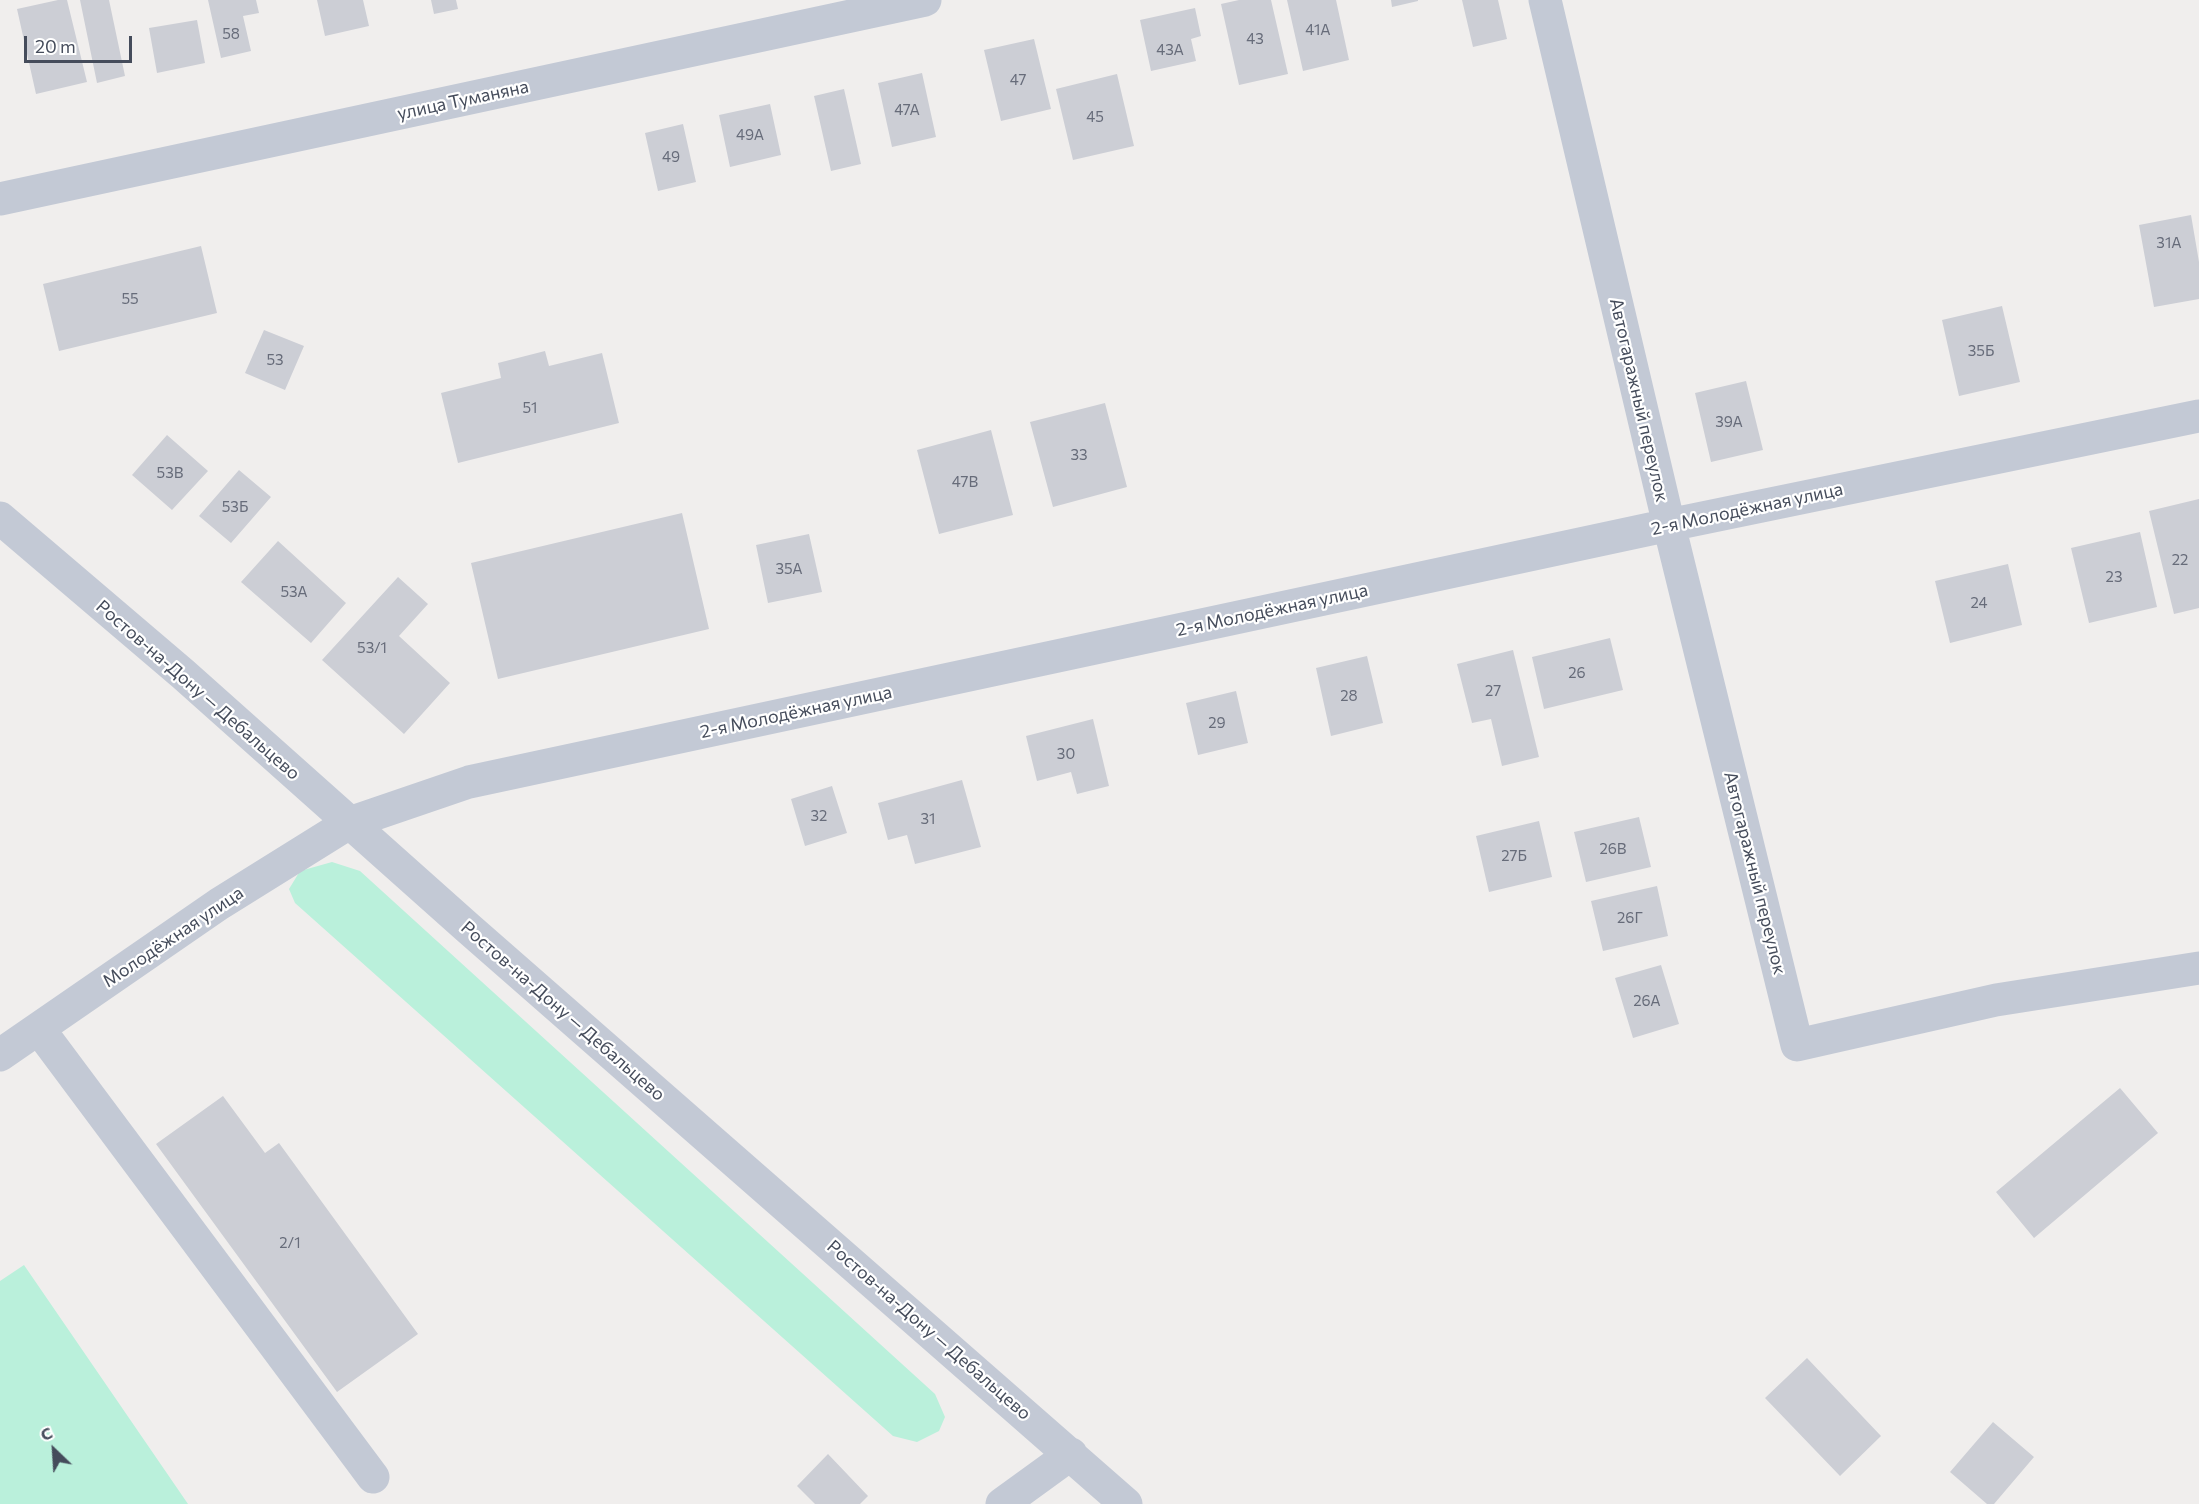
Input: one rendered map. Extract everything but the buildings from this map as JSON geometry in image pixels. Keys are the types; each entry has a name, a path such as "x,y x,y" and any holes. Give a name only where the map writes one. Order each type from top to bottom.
{"street":[{"name":"улица Туманяна","path":"0,199 925,0"},
{"name":"Автогаражный переулок","path":"1545,0 1669,525 1797,1045 1996,999 2199,968"},
{"name":"2-я Молодёжная улица","path":"349,823 469,782 1669,525 2199,416"},
{"name":"Ростов-на-Дону — Дебальцево","path":"0,518 183,674 349,823 1126,1504"},
{"name":"Молодёжная улица","path":"0,1054 219,904 349,823"},
{"path":"39,1029 373,1477"},
{"path":"1002,1504 1071,1454"}],"green space":[{"path":"332,862 360,871 935,1394 945,1417 939,1431 917,1442 893,1436 295,903 289,889 300,871"},
{"path":"24,1265 188,1504 0,1504 0,1281"}]}
